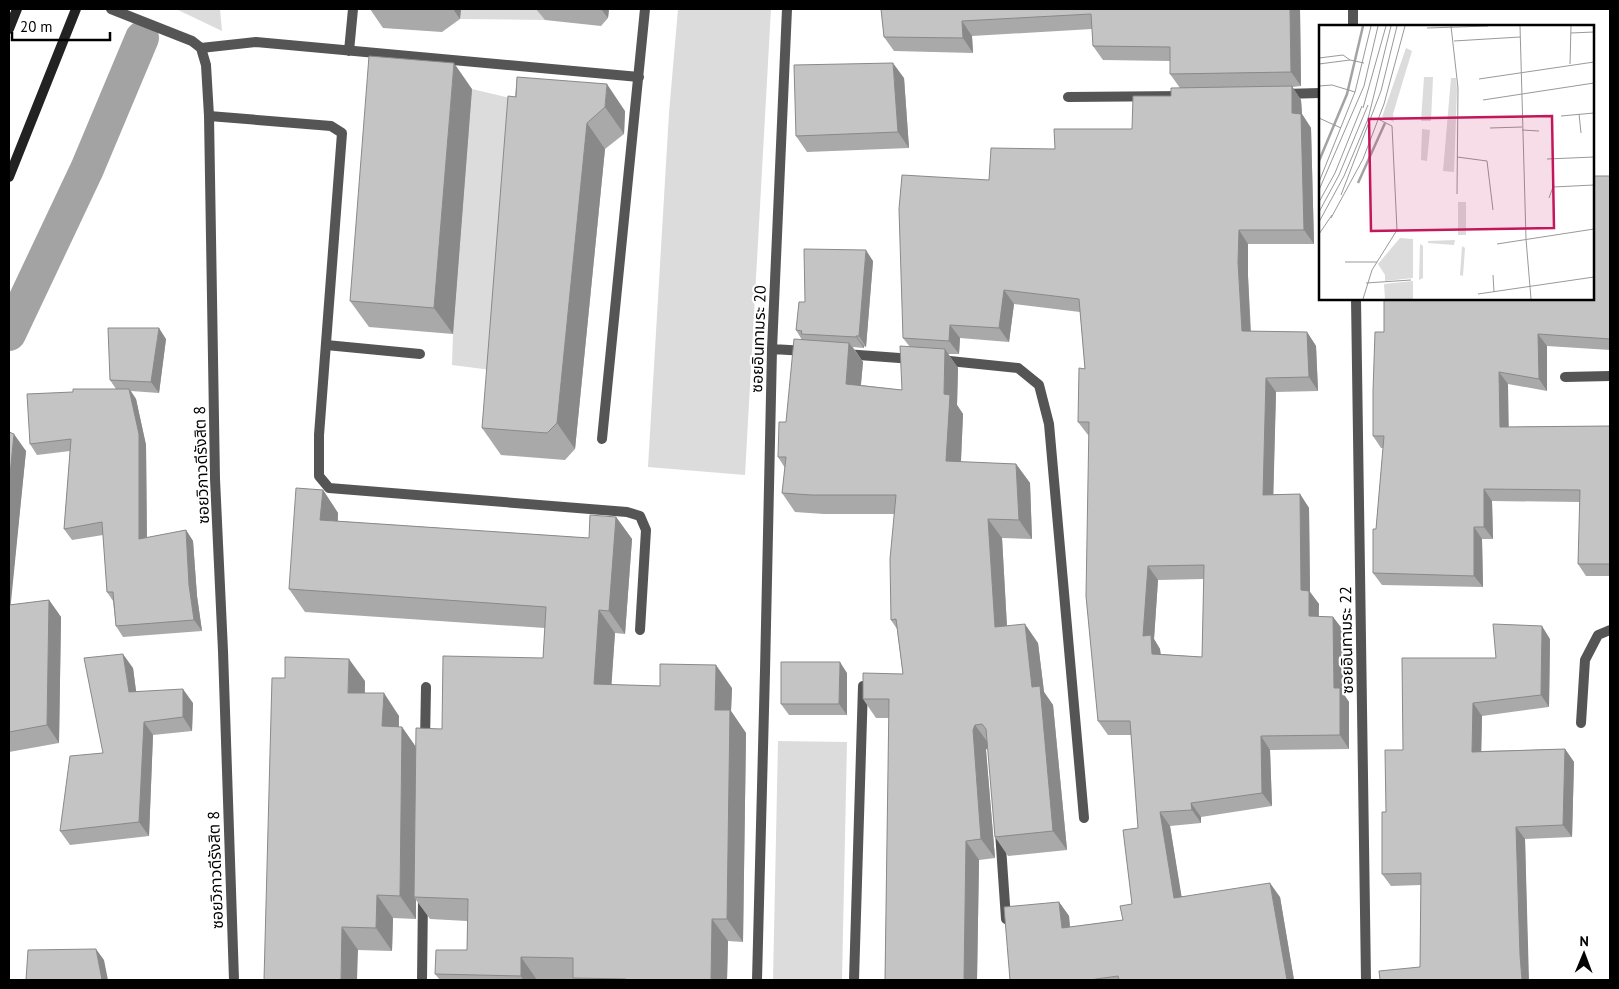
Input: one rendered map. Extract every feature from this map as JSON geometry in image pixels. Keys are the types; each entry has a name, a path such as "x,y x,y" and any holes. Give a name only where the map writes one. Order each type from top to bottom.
{"main road":[{"path":"9,177 76,9"},
{"path":"9,29 16,11"}],"street":[{"path":"111,9 192,41 202,48 256,42 639,76"},
{"path":"349,50 352,9"},
{"path":"602,439 645,9"},
{"name":"ซอยอินทามระ 20","path":"758,980 772,349 787,9"},
{"path":"1353,9 1353,25"},
{"name":"ซอยวิภาวดีรังสิต 8","path":"202,48 206,65 209,116 215,479 234,980"},
{"path":"1272,94 1319,93"},
{"path":"1068,98 1194,95"},
{"path":"209,116 331,126 342,133 319,436 319,476 329,488 627,512 640,516 646,530 640,630"},
{"name":"ซอยอินทามระ 22","path":"1356,300 1366,980"},
{"path":"326,345 420,354"},
{"path":"772,349 925,359 1018,368 1039,385 1049,424 1084,818"},
{"path":"1565,377 1610,376"},
{"path":"1580,722 1585,660 1598,635 1610,630"},
{"path":"854,980 863,686"},
{"path":"425,756 426,687"},
{"path":"999,826 1007,932"},
{"path":"422,980 423,892"}],"shaded area":[{"path":"176,9 220,9 222,31"},
{"path":"461,9 537,9 545,20 460,19"},
{"path":"678,9 771,9 745,475 648,467 669,113"},
{"path":"472,89 536,104 507,372 452,365"},
{"path":"778,741 847,742 842,980 773,980"}],"building":[{"path":"881,9 1290,9 1291,72 1170,74 1170,47 1093,46 1091,14 962,21 963,38 884,37"},
{"path":"369,56 454,63 434,308 350,301"},
{"path":"893,63 898,132 796,136 794,65"},
{"path":"517,77 607,84 605,107 587,123 557,423 547,433 482,428 508,96 516,97"},
{"path":"1292,86 1292,113 1301,114 1304,230 1239,230 1238,262 1242,331 1307,332 1309,377 1266,378 1263,495 1300,494 1301,590 1309,591 1309,616 1333,617 1334,688 1340,688 1340,735 1261,736 1262,793 1191,803 1192,810 1160,812 1174,898 1270,883 1287,980 1119,980 1118,976 1089,980 1010,980 1004,907 1059,902 1062,928 1123,920 1120,906 1132,904 1123,830 1138,828 1130,721 1098,721 1086,596 1089,422 1078,422 1079,368 1085,369 1079,299 1004,290 999,328 950,325 949,341 903,338 899,209 902,175 989,180 991,148 1055,149 1054,129 1132,129 1133,96 1171,96 1171,88","holes":["1204,565 1202,657 1152,654 1151,635 1143,636 1148,566"]},
{"path":"1594,176 1610,176 1610,339 1538,334 1539,379 1499,372 1500,427 1610,426 1610,564 1578,564 1580,490 1484,489 1484,527 1474,527 1474,576 1373,573 1373,529 1376,529 1384,436 1373,436 1375,332 1384,332 1384,300 1594,300"},
{"path":"804,249 866,250 859,336 801,334 802,331 796,330 799,302 805,302"},
{"path":"108,328 159,328 151,382 110,380"},
{"path":"794,339 849,343 846,384 902,390 900,346 945,349 944,394 950,395 946,461 1016,464 1019,520 988,519 995,627 1025,624 1032,687 1040,686 1053,831 995,837 986,729 982,724 975,725 973,730 981,839 966,841 964,980 885,980 889,699 863,699 863,673 903,674 896,619 891,620 890,559 896,495 782,493 786,457 778,457 779,422 786,422"},
{"path":"73,389 129,389 139,434 139,539 186,530 189,585 194,620 116,626 113,592 107,592 102,522 64,529 71,439 30,444 27,394 73,392"},
{"path":"9,432 14,434 9,485"},
{"path":"296,488 323,490 320,520 589,538 590,515 616,517 609,611 599,610 594,684 660,686 660,664 716,665 715,710 730,710 727,919 712,919 711,980 573,978 573,958 521,957 521,976 435,974 436,950 467,950 468,899 414,897 416,728 442,729 443,656 543,658 546,607 289,589"},
{"path":"49,600 47,725 9,732 9,605"},
{"path":"1493,624 1542,626 1541,695 1473,703 1472,752 1565,749 1563,825 1516,827 1522,980 1380,980 1379,971 1420,967 1421,873 1382,874 1382,812 1386,812 1385,750 1403,750 1402,658 1496,658"},
{"path":"123,654 129,692 183,689 183,717 144,722 139,822 60,831 70,756 103,753 84,658"},
{"path":"285,657 349,659 348,693 384,693 382,726 402,727 400,896 377,895 376,928 342,927 341,980 264,980 272,678 285,678"},
{"path":"781,662 840,662 839,704 781,704"},
{"path":"96,949 102,980 26,980 28,950"}],"waterway":[{"path":"9,334 87,169 142,38"}]}
